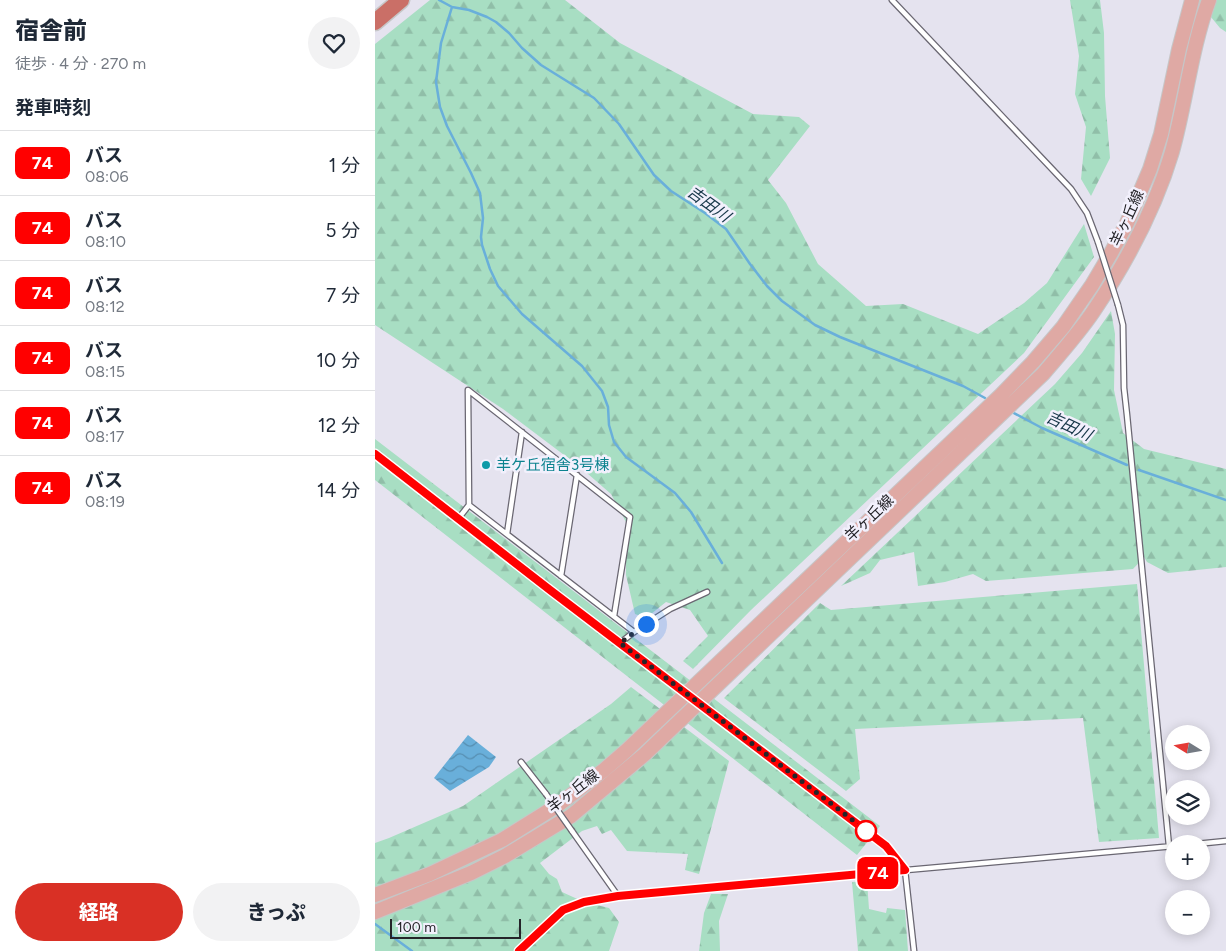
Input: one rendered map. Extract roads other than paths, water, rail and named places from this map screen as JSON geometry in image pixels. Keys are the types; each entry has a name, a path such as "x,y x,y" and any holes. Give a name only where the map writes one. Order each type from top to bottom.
{"highway":[{"path":"375,22 401,0"}],"main road":[{"name":"羊ヶ丘線","path":"375,895 430,874 502,840 558,805 604,770 930,463 1033,362 1063,327 1092,285 1127,223 1150,169 1161,134 1179,49 1192,0"},
{"name":"羊ヶ丘線","path":"375,912 471,873 505,856 571,816 645,754 1043,374 1093,312 1119,271 1143,226 1171,153 1180,121 1197,40 1209,0"}],"lane":[{"path":"892,0 1071,189 1087,213 1098,242 1123,325 1126,406 1170,835"},
{"path":"458,519 469,506 468,390 630,517 614,616"},
{"path":"507,534 522,432"},
{"path":"375,454 886,846 905,870 914,951"},
{"path":"561,576 577,475"},
{"path":"469,506 634,632"},
{"path":"620,643 670,610 707,592"},
{"path":"521,762 618,896"},
{"path":"1210,843 1226,841"},
{"path":"519,951 563,910 584,902 618,896 1165,847"}],"water":[{"path":"468,735 496,757 489,767 450,791 434,778"}],"waterway":[{"name":"吉田川","path":"439,0 452,7 469,10 496,22 541,65 594,98 619,124 654,175 671,191 726,229 767,286 782,301 815,325 840,337 963,386 985,398"},
{"path":"452,7 441,43 436,82 440,107 447,126 480,193 483,218 482,245 498,286 522,314 582,366 602,391 608,407 609,425 614,442 626,457 675,493 691,512 722,563"},
{"name":"吉田川","path":"1010,411 1042,428 1127,465"},
{"name":"吉田川","path":"1139,470 1226,500"},
{"path":"375,924 412,951"}],"place":[{"name":"羊ケ丘宿舎3号棟","path":"486,465"}]}
